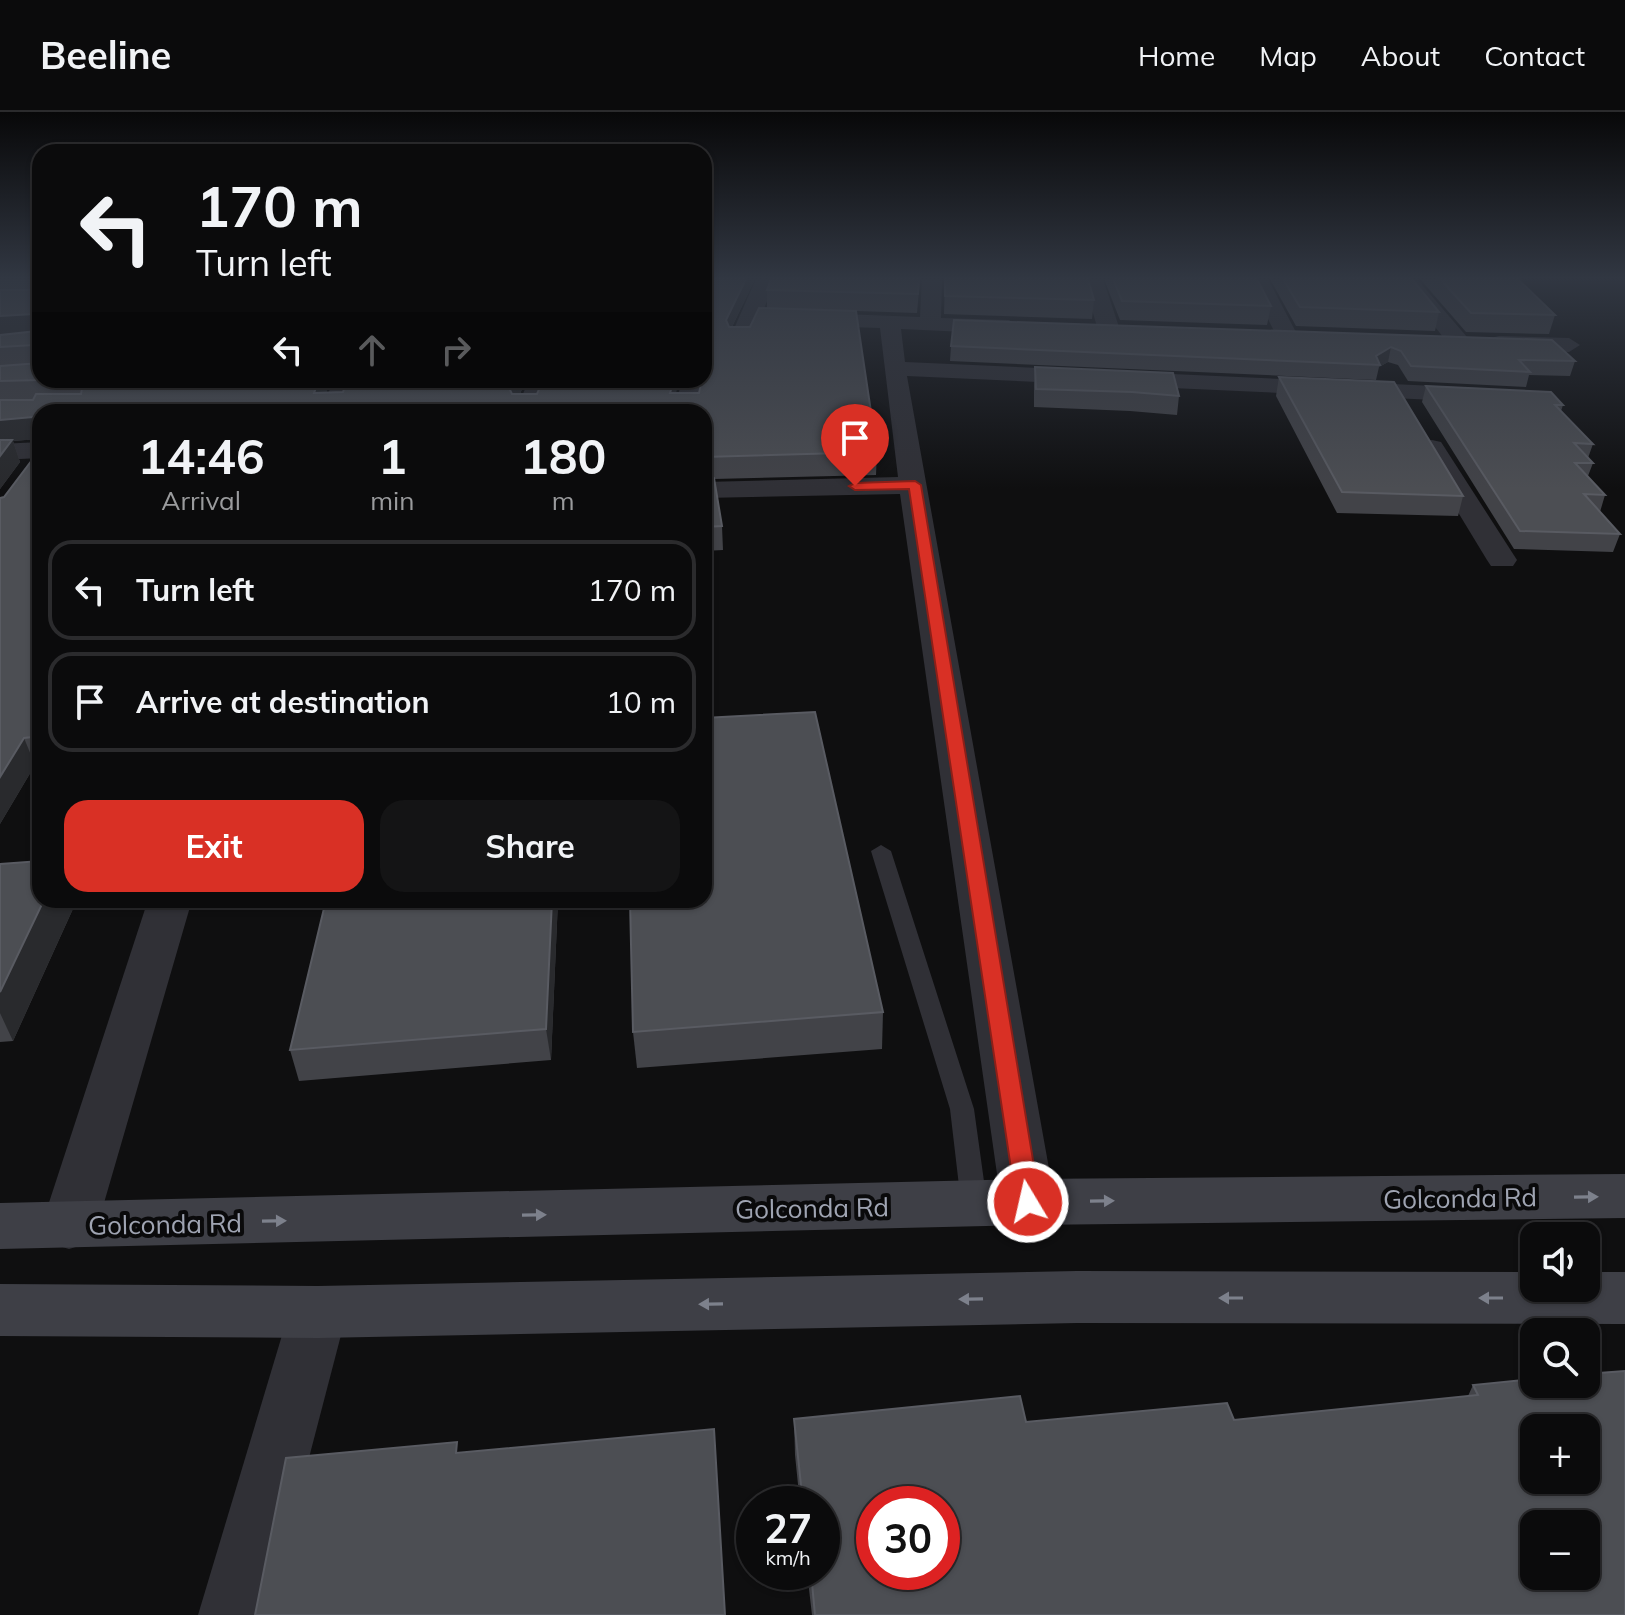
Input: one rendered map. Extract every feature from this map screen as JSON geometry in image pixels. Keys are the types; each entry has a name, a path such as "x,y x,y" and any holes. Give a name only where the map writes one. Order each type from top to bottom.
{"main road":[{"name":"Golconda Rd","path":"0,1226 69,1227 1001,1203 1625,1196"},
{"path":"0,1310 318,1312 1077,1297 1625,1298"}],"street":[{"path":"892,349 915,485 1001,1203"},
{"path":"1384,365 1396,392 1502,560"},
{"path":"894,368 1506,396"},
{"path":"0,452 32,450"},
{"path":"712,490 915,485"},
{"path":"69,1227 168,908"},
{"path":"233,1615 318,1312"}],"lane":[{"path":"881,851 962,1109 1001,1203"}],"building":[{"path":"712,349 862,349 877,452 712,457 712,404 32,404 32,417 0,420 0,400 33,400 36,394 81,394 82,388 316,388 314,393 343,392 344,388 511,388 512,394 537,394 540,388 672,388 670,393 699,393 700,388 712,388"},
{"path":"1022,349 1387,349 1376,356 1380,365"},
{"path":"1396,349 1562,349 1575,361 1519,360 1530,372 1411,366"},
{"path":"32,364 32,380 0,381 0,366"},
{"path":"1035,367 1173,373 1179,396 1036,389"},
{"path":"1279,377 1394,382 1463,496 1342,492"},
{"path":"1426,386 1551,392 1563,405 1555,405 1593,444 1574,443 1593,463 1575,463 1605,495 1584,494 1620,534 1520,531"},
{"path":"0,440 12,440 0,456"},
{"path":"32,460 32,737 24,738 0,777 0,498 4,497"},
{"path":"712,478 714,478 722,526 712,527"},
{"path":"815,712 883,1012 633,1032 630,908 712,908 712,718"},
{"path":"32,862 32,908 40,908 0,992 0,864"},
{"path":"324,908 552,908 546,1029 290,1050"},
{"path":"1625,1371 1625,1615 815,1615 813,1590 840,1590 840,1486 801,1486 794,1419 1020,1396 1026,1422 1227,1403 1234,1420 1478,1395 1473,1385 1520,1380 1520,1398 1600,1398 1600,1373"},
{"path":"714,1429 725,1615 255,1615 286,1458 457,1442 456,1453"}],"route":[{"path":"855,486 915,485 1028,1202"}]}
